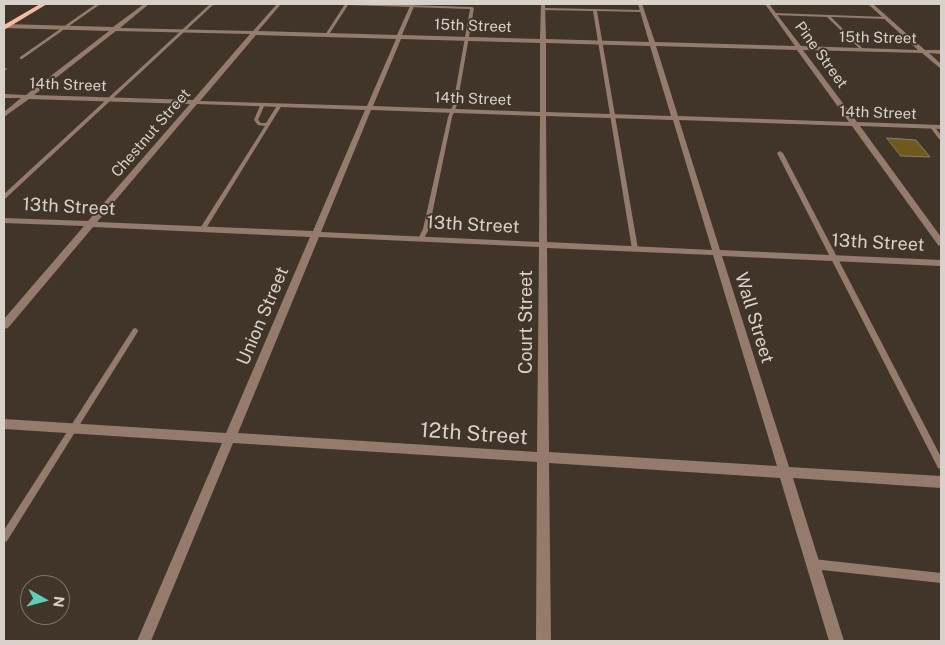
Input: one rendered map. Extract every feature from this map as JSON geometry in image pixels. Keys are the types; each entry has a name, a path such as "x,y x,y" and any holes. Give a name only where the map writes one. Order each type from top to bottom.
{"main road":[{"path":"5,26 44,4"}],"street":[{"path":"4,115 147,4"},
{"name":"Chestnut Street","path":"4,326 279,4"},
{"name":"Pine Street","path":"767,4 941,243"},
{"path":"870,4 941,67"},
{"name":"Union Street","path":"144,641 314,234 413,5"},
{"name":"Court Street","path":"543,6 543,641"},
{"name":"Wall Street","path":"641,7 837,641"},
{"name":"15th Street","path":"5,26 941,52"},
{"name":"14th Street","path":"4,96 941,127"},
{"name":"13th Street","path":"4,220 941,263"},
{"name":"12th Street","path":"4,424 941,482"}],"lane":[{"path":"4,197 212,4"},
{"path":"327,34 348,4 472,8 465,39 467,43 426,229 421,239"},
{"path":"21,58 97,5"},
{"path":"543,6 595,10 641,7"},
{"path":"595,10 635,249"},
{"path":"774,14 886,18"},
{"path":"828,16 862,50"},
{"path":"263,104 256,120 260,124 267,125"},
{"path":"202,230 280,106"},
{"path":"932,127 941,138"},
{"path":"780,153 941,464"},
{"path":"4,538 135,331"},
{"path":"813,564 941,578"}],"building":[{"path":"887,138 916,140 930,157 901,156"}]}
